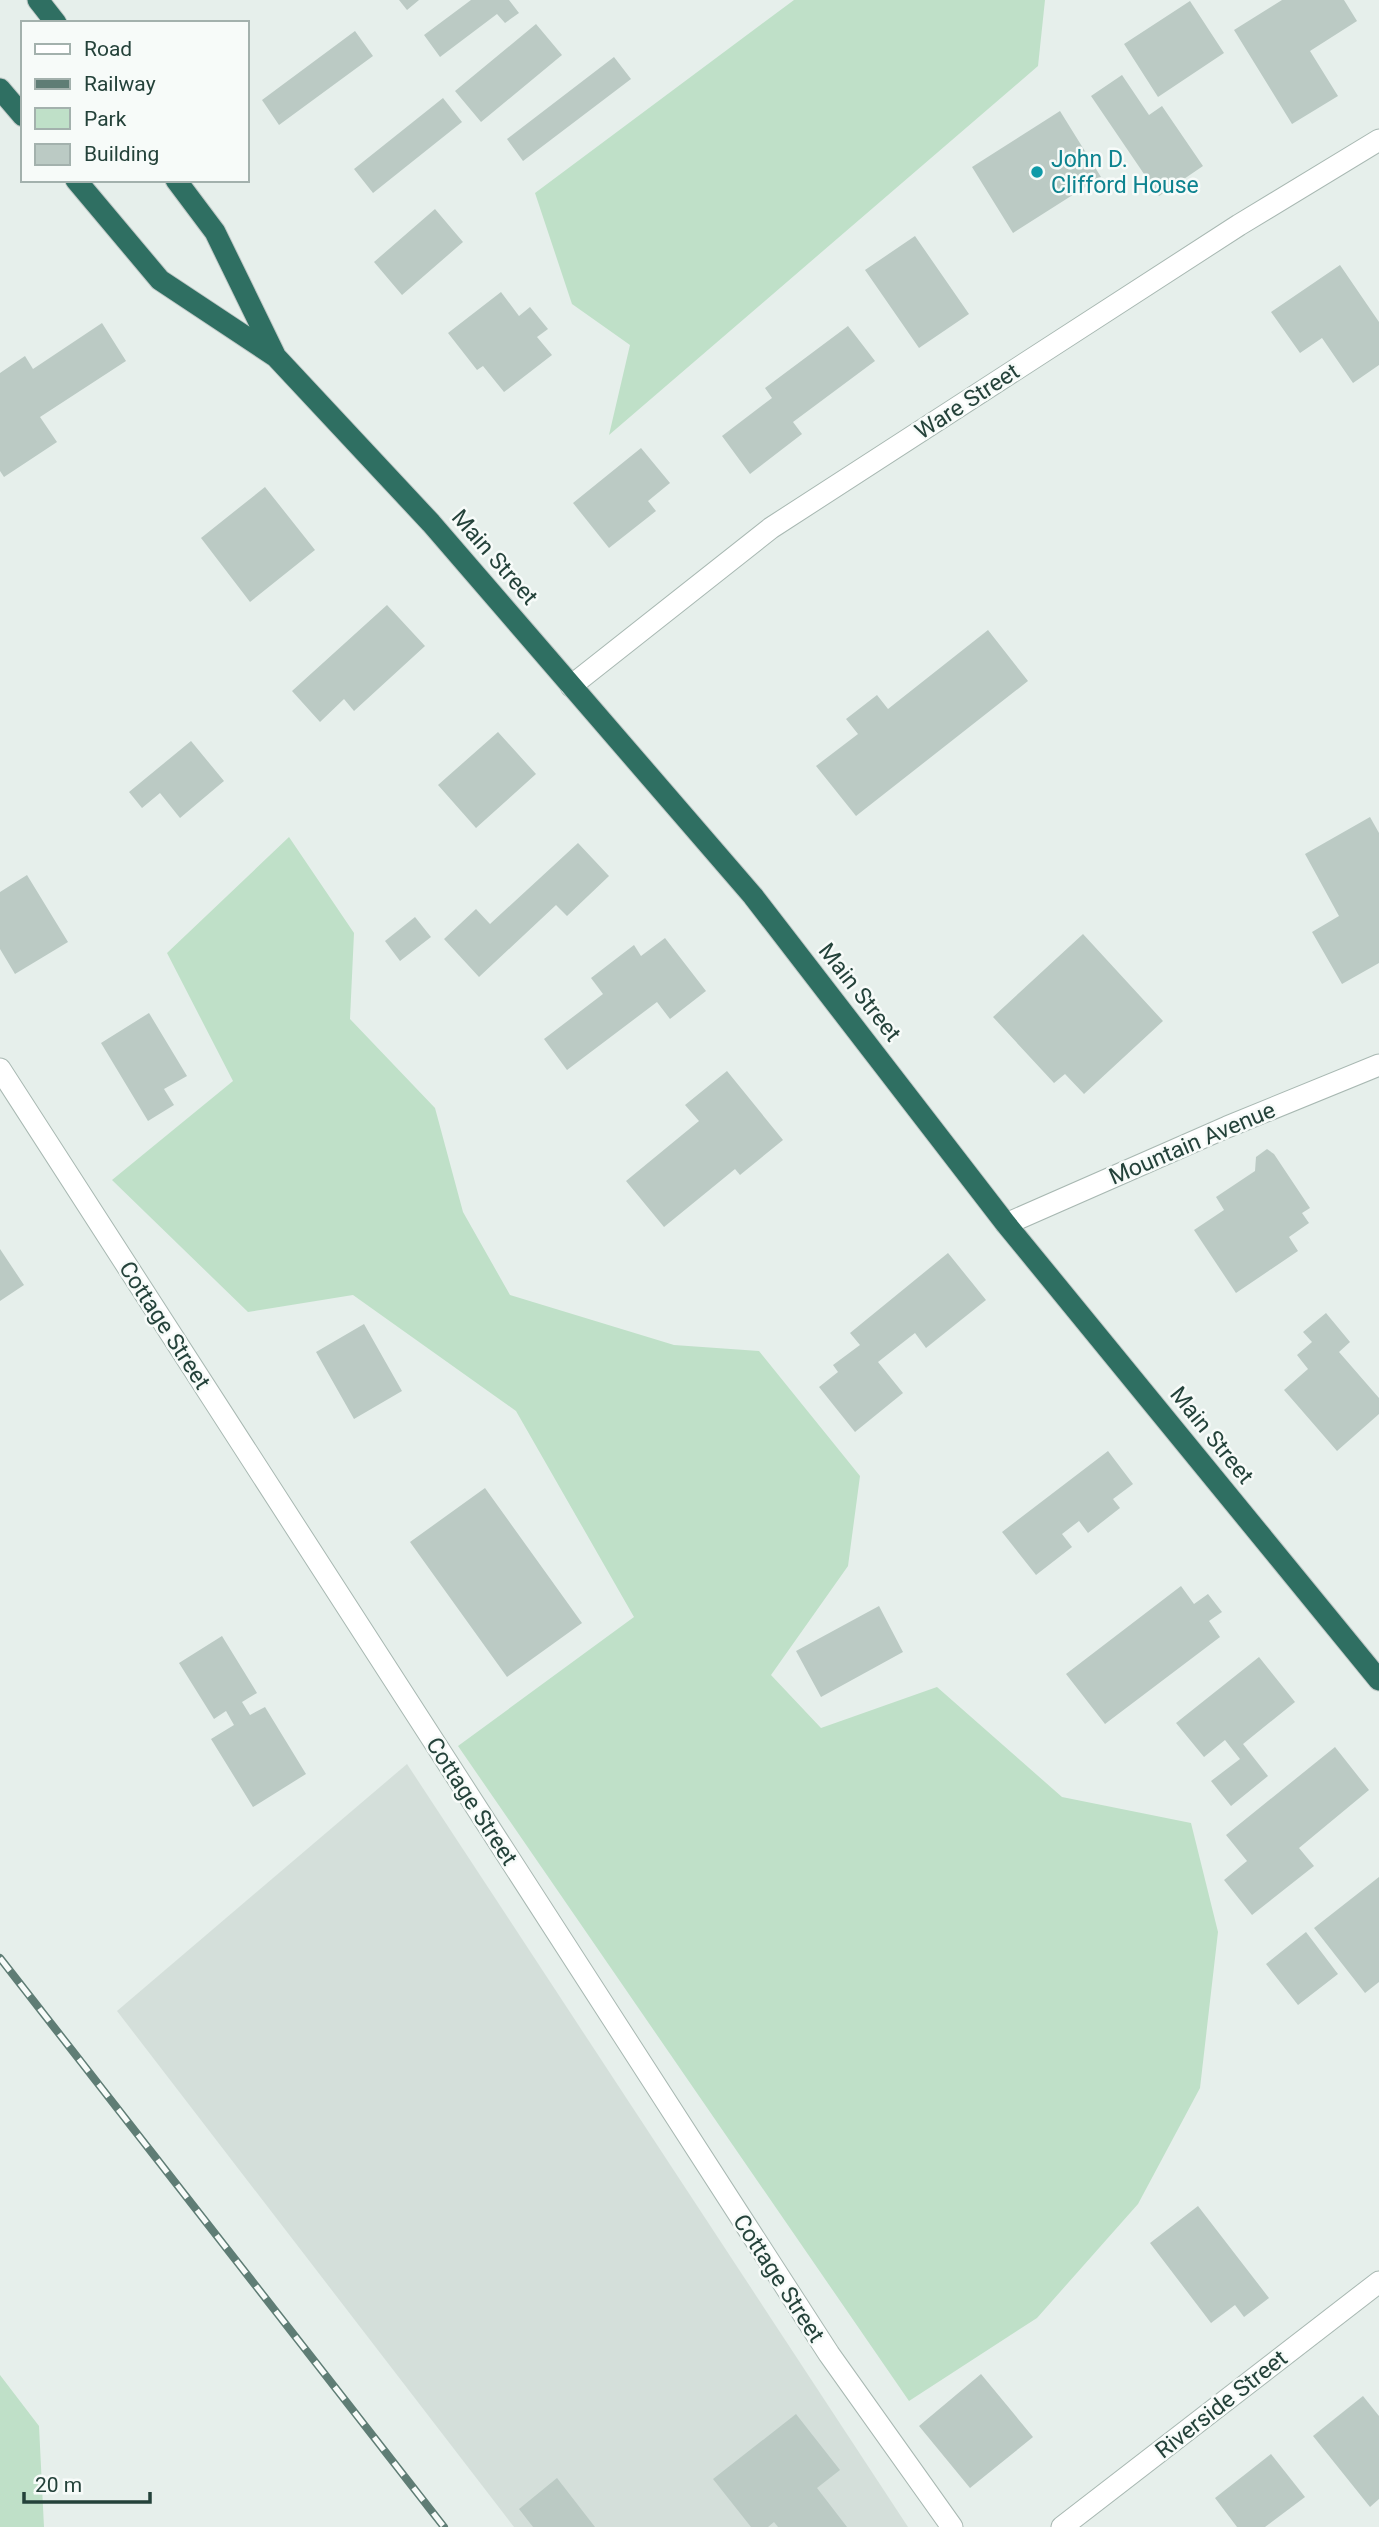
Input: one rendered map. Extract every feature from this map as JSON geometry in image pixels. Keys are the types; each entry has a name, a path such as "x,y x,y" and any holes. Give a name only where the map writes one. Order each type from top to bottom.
{"highway":[{"path":"38,0 54,21"},
{"path":"0,89 21,114"},
{"name":"Main Street","path":"78,182 160,280 276,357 432,523 753,896 1006,1224 1379,1680"},
{"name":"Main Street","path":"178,182 215,232 276,357"}],"street":[{"name":"Ware Street","path":"571,686 771,528 1239,225 1379,140"},
{"name":"Mountain Avenue","path":"1006,1224 1227,1126 1379,1065"},
{"name":"Cottage Street","path":"0,1069 829,2354 953,2527"},
{"name":"Riverside Street","path":"1062,2527 1379,2282"}],"shaded area":[{"path":"407,1764 908,2527 514,2527 117,2011"}],"green space":[{"path":"794,0 1045,0 1038,66 609,435 630,345 572,304 535,193"},
{"path":"289,837 354,933 350,1019 435,1108 463,1212 510,1295 674,1345 759,1351 860,1476 848,1566 771,1675 821,1728 937,1687 1062,1797 1191,1823 1218,1932 1200,2088 1138,2204 1037,2318 909,2401 458,1746 634,1617 516,1411 353,1295 248,1312 112,1180 233,1081 167,953"},
{"path":"0,2375 39,2426 44,2527 0,2527"}],"building":[{"path":"399,0 419,0 407,10"},
{"path":"471,0 509,0 519,13 505,23 497,14 440,57 424,35"},
{"path":"1282,0 1344,0 1357,21 1310,51 1338,96 1292,124 1234,30"},
{"path":"1190,1 1224,53 1158,97 1124,44"},
{"path":"536,24 562,55 481,122 455,91"},
{"path":"355,31 373,56 279,125 262,100"},
{"path":"614,57 631,79 523,161 507,139"},
{"path":"1122,75 1149,115 1162,106 1203,166 1159,196 1091,96"},
{"path":"443,98 462,122 373,193 354,169"},
{"name":"John D. Clifford House","path":"1060,111 1101,177 1013,233 972,167"},
{"path":"435,209 463,242 402,295 374,262"},
{"path":"915,236 969,314 919,348 865,270"},
{"path":"1340,265 1379,322 1379,365 1353,383 1322,338 1300,353 1271,312"},
{"path":"501,292 519,316 530,307 548,329 537,337 552,355 504,392 483,366 477,370 448,333"},
{"path":"102,323 126,361 40,417 57,442 4,477 0,471 0,373 25,356 33,369"},
{"path":"848,326 875,361 793,422 802,434 750,474 722,436 772,398 765,388"},
{"path":"641,448 670,483 648,501 656,511 609,548 573,503"},
{"path":"265,487 315,550 250,602 201,538"},
{"path":"387,605 425,646 354,711 344,699 320,722 292,691"},
{"path":"988,630 1028,681 856,816 816,766 858,734 846,719 877,695 888,709"},
{"path":"498,732 536,774 476,828 438,785"},
{"path":"191,741 224,781 180,818 160,793 142,808 129,792"},
{"path":"1370,817 1379,833 1379,963 1342,984 1312,932 1339,916 1305,854"},
{"path":"578,843 609,876 567,916 556,905 479,977 444,939 476,909 490,924"},
{"path":"27,875 68,942 15,974 0,949 0,892"},
{"path":"415,917 431,937 400,961 385,941"},
{"path":"1083,934 1163,1021 1084,1094 1065,1074 1054,1083 993,1017"},
{"path":"665,938 706,991 670,1019 657,1002 567,1070 544,1039 603,994 591,978 634,945 641,956"},
{"path":"149,1013 187,1076 164,1089 174,1105 148,1121 101,1043"},
{"path":"727,1071 783,1140 740,1175 735,1169 664,1227 626,1181 699,1121 685,1105"},
{"path":"1267,1149 1274,1154 1310,1208 1302,1213 1309,1223 1289,1237 1298,1251 1236,1293 1194,1230 1224,1210 1216,1197 1255,1171 1256,1157"},
{"path":"0,1249 24,1285 0,1301"},
{"path":"948,1253 986,1300 926,1348 915,1333 878,1362 903,1393 855,1432 819,1387 838,1372 833,1365 860,1345 850,1333"},
{"path":"1326,1313 1350,1342 1339,1352 1379,1398 1379,1414 1337,1451 1284,1390 1308,1369 1297,1355 1312,1342 1303,1332"},
{"path":"364,1324 402,1391 354,1419 316,1352"},
{"path":"1108,1451 1133,1484 1113,1499 1120,1508 1088,1533 1079,1521 1062,1534 1072,1547 1036,1575 1002,1532"},
{"path":"485,1488 582,1623 507,1677 410,1542"},
{"path":"1181,1586 1194,1604 1208,1594 1222,1612 1209,1621 1220,1637 1105,1724 1066,1674"},
{"path":"879,1606 903,1652 821,1697 796,1651"},
{"path":"222,1636 257,1693 242,1702 250,1715 265,1707 306,1774 253,1807 211,1739 234,1725 226,1711 214,1719 179,1663"},
{"path":"1259,1657 1295,1702 1243,1744 1268,1776 1231,1806 1211,1781 1240,1759 1225,1740 1204,1757 1176,1723"},
{"path":"1335,1747 1369,1790 1299,1848 1314,1866 1252,1915 1224,1880 1247,1861 1226,1835"},
{"path":"1379,1877 1379,1982 1365,1993 1314,1928"},
{"path":"1306,1932 1338,1974 1298,2005 1266,1964"},
{"path":"1198,2206 1269,2298 1244,2317 1235,2305 1211,2323 1150,2243"},
{"path":"981,2374 1033,2437 970,2488 919,2426"},
{"path":"1363,2396 1379,2416 1379,2499 1370,2507 1313,2436"},
{"path":"796,2414 840,2470 817,2488 847,2527 778,2527 774,2522 768,2527 751,2527 713,2479"},
{"path":"1271,2454 1305,2497 1265,2527 1237,2527 1215,2498"},
{"path":"557,2478 595,2527 533,2527 519,2509"}],"railway":[{"path":"0,1958 444,2527"}],"place":[{"name":"John D. Clifford House","path":"1037,172"}]}
